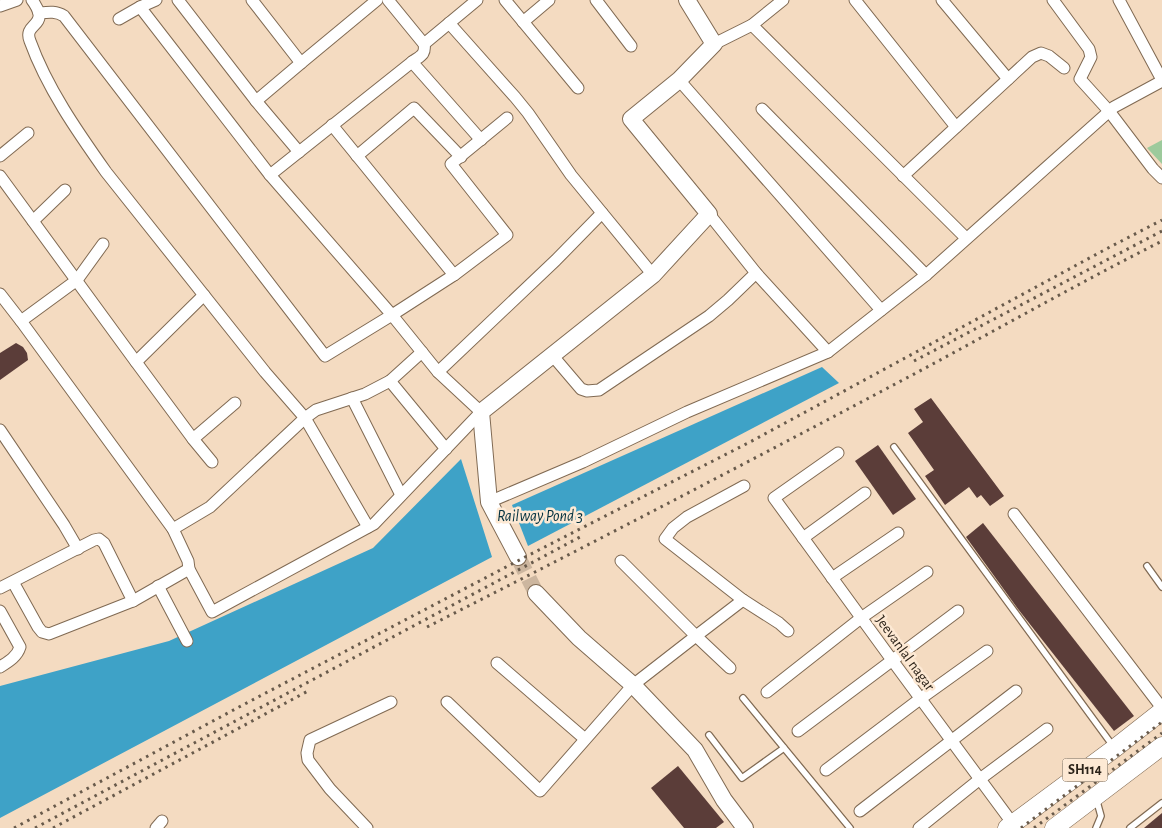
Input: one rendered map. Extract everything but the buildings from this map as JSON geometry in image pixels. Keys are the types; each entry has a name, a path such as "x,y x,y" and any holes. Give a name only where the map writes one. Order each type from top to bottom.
{"main road":[{"name":"SH114","path":"1010,826 1115,748 1162,709"},
{"name":"SH114","path":"1054,828 1162,746"}],"street":[{"path":"0,6 15,0"},
{"path":"32,0 39,13 38,21 29,30 29,39 63,109 106,172 265,372 305,418 368,527"},
{"path":"119,19 156,0"},
{"path":"178,0 298,152"},
{"path":"252,0 301,63"},
{"path":"256,101 377,0"},
{"path":"270,175 424,53 424,44 388,0"},
{"path":"424,44 477,0"},
{"path":"505,0 578,88"},
{"path":"523,22 549,0"},
{"path":"596,0 631,46"},
{"path":"687,0 714,44"},
{"path":"783,0 752,25 714,44 679,80 631,119 756,273 828,352"},
{"path":"855,0 956,127"},
{"path":"942,0 1008,79"},
{"path":"1053,0 1089,49 1091,57 1080,79 1109,111 1153,170 1162,178"},
{"path":"489,502 582,462 687,412 828,352 926,275 1109,111 1162,81 1119,0"},
{"path":"140,7 270,175 392,315 438,372 481,412 489,502 518,557"},
{"path":"39,13 55,12 64,16 325,356 454,275 507,235 451,164 507,118"},
{"path":"449,23 528,113 571,175 653,275"},
{"path":"752,25 966,238"},
{"path":"903,176 1032,57 1041,53 1049,56 1064,68"},
{"path":"412,62 481,140"},
{"path":"679,80 881,310"},
{"path":"357,156 414,108 461,157"},
{"path":"762,109 926,275"},
{"path":"332,126 454,275"},
{"path":"0,156 28,133"},
{"path":"0,176 193,439 212,462"},
{"path":"33,221 65,190"},
{"path":"438,372 556,260 602,212"},
{"path":"2,301 21,321 173,529 188,560 189,569 212,612 374,524 481,412 653,275 709,214"},
{"path":"21,321 77,280 104,244"},
{"path":"552,355 581,389 587,391 598,390 709,316 756,273"},
{"path":"136,362 204,295"},
{"path":"173,529 210,508 305,418 316,410 365,394 390,381 422,352"},
{"path":"390,381 446,448"},
{"path":"352,398 401,495"},
{"path":"193,439 235,403"},
{"path":"0,430 78,549"},
{"name":"Jeevanlal nagar","path":"838,453 774,498 980,779 1010,826"},
{"path":"744,486 687,517 673,528 665,539 743,600 788,631"},
{"path":"803,538 865,493"},
{"path":"1014,514 1162,709"},
{"path":"832,578 898,533"},
{"path":"0,588 99,539 104,543 133,601"},
{"path":"621,561 730,668"},
{"path":"14,582 38,627 42,632 49,634 133,601 189,569"},
{"path":"767,692 861,618 927,572"},
{"path":"158,586 187,641"},
{"path":"536,593 579,638 633,685 696,750 724,800 745,828"},
{"path":"447,702 540,791 633,685 743,600"},
{"path":"0,611 20,648 14,657 0,667"},
{"path":"798,731 958,612"},
{"path":"826,770 987,651"},
{"path":"497,663 585,740"},
{"path":"860,811 1016,691"},
{"path":"367,828 330,789 308,760 307,753 310,740 391,702"},
{"path":"919,828 1047,729"}],"lane":[{"path":"894,447 1115,748"},
{"path":"1147,566 1162,587"},
{"path":"743,698 850,828"},
{"path":"709,735 742,778 784,748"},
{"path":"1096,796 1101,816 1096,828"},
{"path":"1130,828 1162,803"}],"green space":[{"path":"1162,140 1162,164 1147,148"}],"water":[{"name":"Railway Pond 3","path":"822,367 839,383 528,546 512,505"},
{"path":"461,459 492,557 0,818 0,686 169,641 373,548"}],"tunnel":[{"path":"518,557 536,593"}],"railway":[{"path":"14,828 239,707 750,442 1162,220"},
{"path":"914,361 1162,231"},
{"path":"427,627 916,373 1162,241"},
{"path":"35,828 580,537"},
{"path":"53,828 308,691"},
{"path":"1021,828 1162,722"},
{"path":"1034,828 1162,733"}]}
